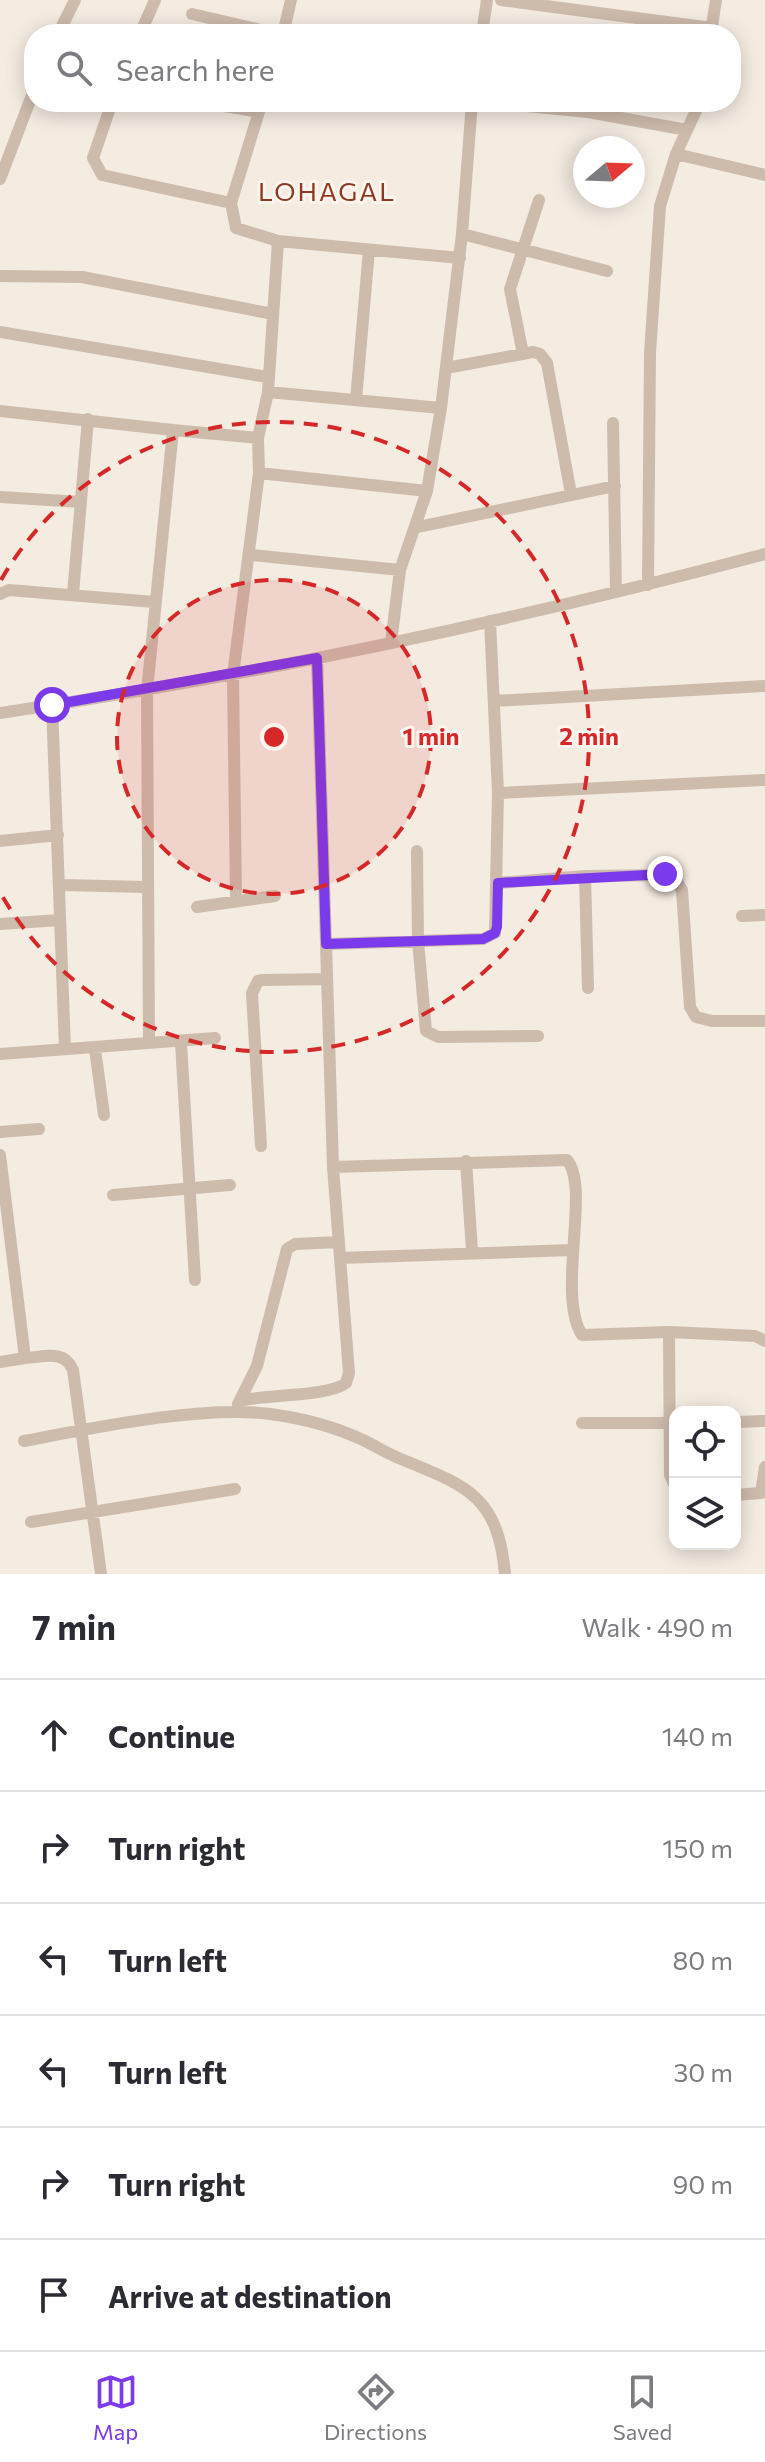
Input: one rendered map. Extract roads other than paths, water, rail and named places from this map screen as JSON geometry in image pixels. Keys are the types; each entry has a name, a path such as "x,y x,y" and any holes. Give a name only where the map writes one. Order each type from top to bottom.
{"street":[{"path":"63,24 75,0"},
{"path":"144,24 155,0"},
{"path":"283,24 291,0"},
{"path":"483,24 487,0"},
{"path":"501,0 664,24"},
{"path":"712,24 716,0"},
{"path":"192,14 236,24"},
{"path":"0,179 26,112"},
{"path":"109,112 93,158 102,175 231,203"},
{"path":"258,112 231,203 236,228 278,241 460,258"},
{"path":"391,643 400,570 418,527 441,408 460,258 471,112"},
{"path":"588,112 687,130"},
{"path":"648,585 650,353 655,253 660,206 676,154 695,112"},
{"path":"676,154 765,175"},
{"path":"523,354 510,289 539,200"},
{"path":"462,234 607,271"},
{"path":"236,900 233,675 251,555 259,473 258,438 268,392 278,241"},
{"path":"356,400 369,250"},
{"path":"0,276 82,277 273,314"},
{"path":"0,332 267,377"},
{"path":"446,368 523,354 540,354 547,363 571,494"},
{"path":"268,392 441,408"},
{"path":"0,411 258,438"},
{"path":"73,594 88,419"},
{"path":"613,423 616,592"},
{"path":"149,1042 147,691 173,430"},
{"path":"259,473 427,491"},
{"path":"418,527 615,486"},
{"path":"0,497 81,502"},
{"path":"0,713 147,691 391,643 648,585 765,554"},
{"path":"251,555 400,570"},
{"path":"0,594 9,590 154,602"},
{"path":"326,944 483,939 495,933 498,793 490,621"},
{"path":"24,1441 238,1406 264,1395 335,1389 346,1383 349,1373 333,1167 317,658"},
{"path":"494,701 765,686"},
{"path":"52,705 62,885 60,920 65,1049"},
{"path":"498,793 765,780"},
{"path":"0,841 58,835"},
{"path":"417,851 418,941 424,1024 430,1036 538,1036"},
{"path":"498,883 585,876 673,875 682,890 690,1007 696,1017 712,1021 765,1021"},
{"path":"585,876 588,988"},
{"path":"62,885 146,887"},
{"path":"197,907 275,896"},
{"path":"742,916 765,915"},
{"path":"0,924 60,920"},
{"path":"261,1146 254,986 263,980 327,979"},
{"path":"0,1054 95,1049 149,1042 181,1043 215,1038"},
{"path":"181,1043 195,1280"},
{"path":"95,1049 104,1115"},
{"path":"0,1132 39,1129"},
{"path":"0,1155 6,1255 25,1358"},
{"path":"333,1167 567,1160 575,1175 572,1250 575,1323 582,1335 669,1332 755,1336 765,1341"},
{"path":"466,1161 472,1251"},
{"path":"113,1195 230,1185"},
{"path":"238,1406 257,1366 287,1249 295,1244 339,1242"},
{"path":"340,1258 472,1251 572,1250"},
{"path":"669,1332 672,1406"},
{"path":"0,1362 59,1356 69,1361 101,1574"},
{"path":"238,1406 330,1428 455,1480 481,1501 492,1516 502,1545 505,1574"},
{"path":"741,1422 765,1421"},
{"path":"582,1423 669,1423"},
{"path":"741,1495 761,1493 765,1467"},
{"path":"31,1522 235,1489"}],"district":[{"name":"LOHAGAL","path":"327,190"}]}
